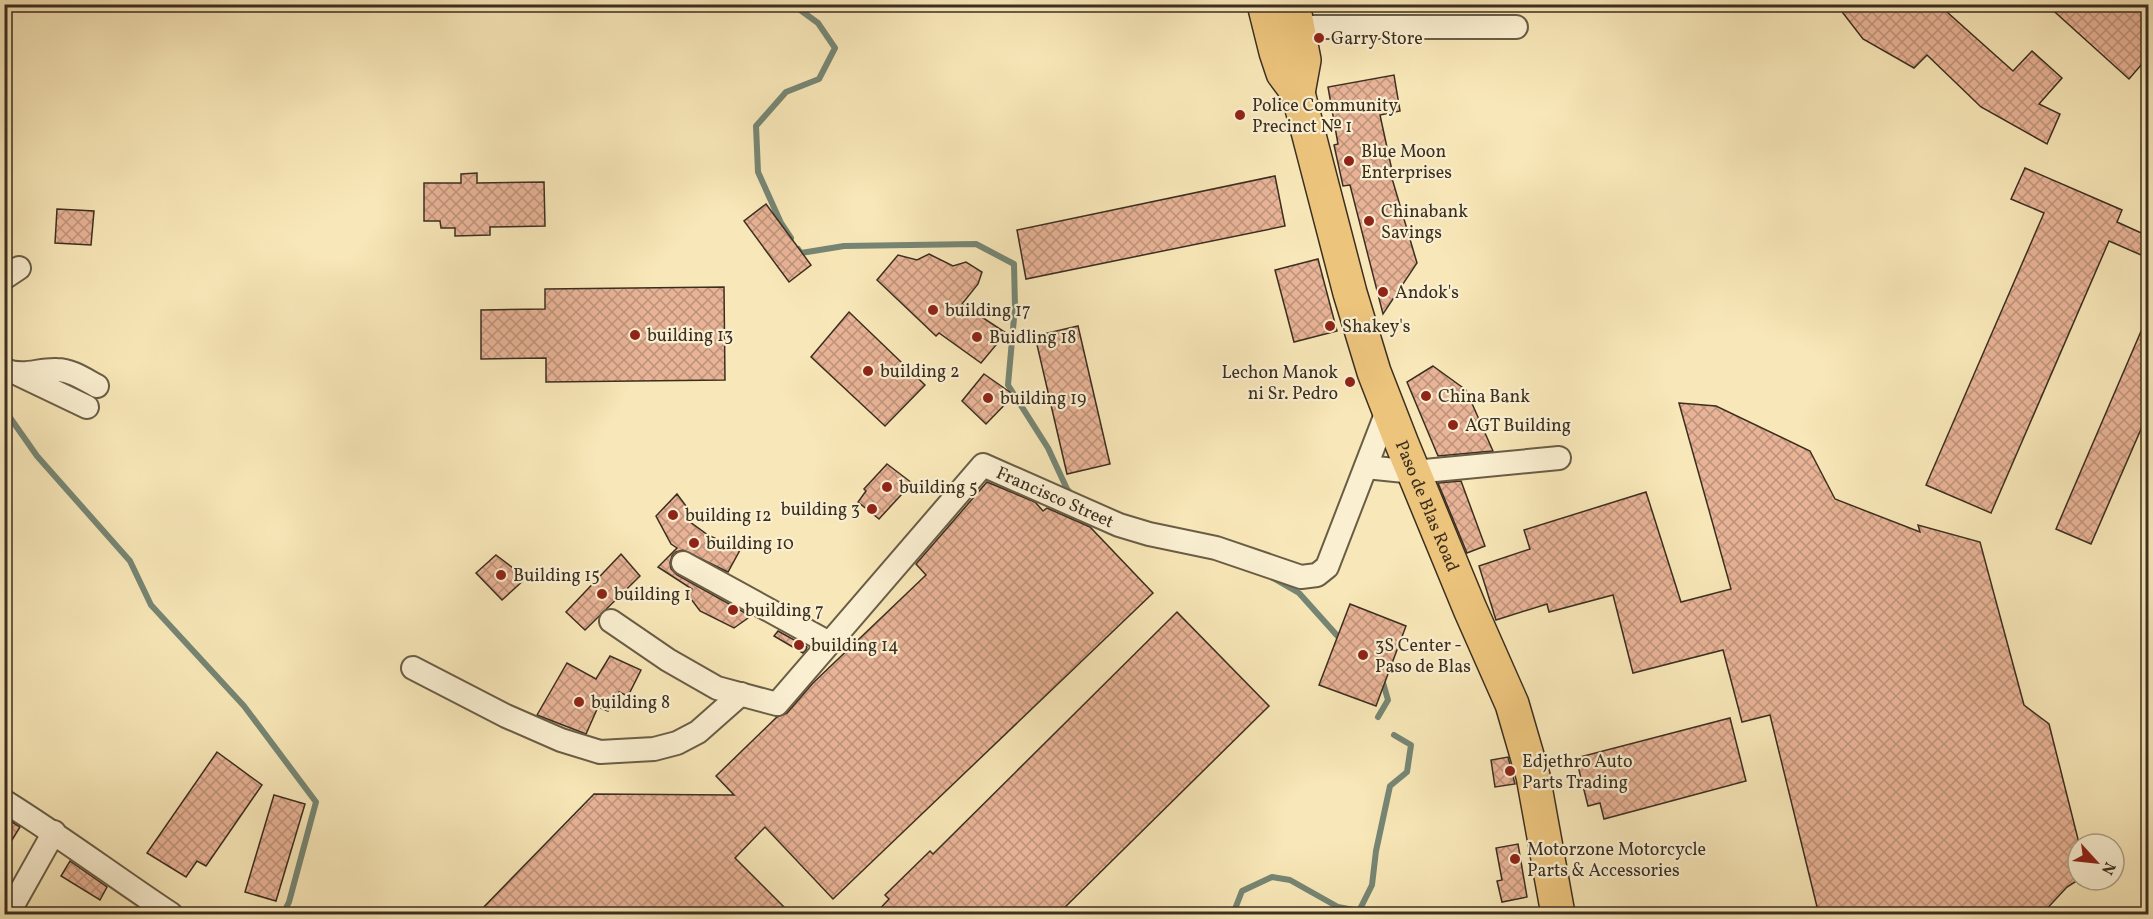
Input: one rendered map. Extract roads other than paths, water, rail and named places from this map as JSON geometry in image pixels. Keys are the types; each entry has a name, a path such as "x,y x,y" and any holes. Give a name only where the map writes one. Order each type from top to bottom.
{"main road":[{"name":"Paso de Blas Road","path":"1264,4 1283,73 1298,93 1350,293 1388,409 1470,609 1512,704 1533,776 1558,915"},
{"name":"Paso de Blas Road","path":"1295,16 1304,60 1298,93"}],"street":[{"path":"1295,16 1516,27"},
{"path":"10,372 30,374 53,369 62,370 97,386"},
{"path":"10,372 87,407"},
{"name":"Francisco Street","path":"741,694 777,704 983,465 1119,525 1149,534 1216,548 1301,577 1317,575 1327,567 1388,409"},
{"path":"1366,467 1414,472 1559,458"},
{"path":"683,563 829,644"},
{"path":"611,621 668,660 717,688 741,694"},
{"path":"413,668 506,716 561,740 600,752 654,749 677,743 698,732 741,694"},
{"path":"4,801 54,832 108,873 171,915"},
{"path":"8,915 54,832"}],"waterway":[{"path":"791,238 781,223 758,172 756,126 786,92 819,79 835,48 818,23 792,4"},
{"path":"798,249 801,253 844,246 976,244 1014,264 1015,307 1008,385 1048,448 1072,495"},
{"path":"4,409 37,456 130,561 151,605 244,706 316,802 289,902 283,914"},
{"path":"1273,578 1299,593 1342,641"},
{"path":"1378,717 1388,700 1382,679"},
{"path":"1233,914 1242,891 1272,877 1290,880 1338,907 1359,911 1372,885 1376,851 1390,786 1407,772 1411,745 1394,735"}],"place":[{"name":"Garry Store","path":"1319,38"},
{"name":"Police Community Precinct № 1","path":"1240,115"},
{"name":"Blue Moon Enterprises","path":"1349,161"},
{"name":"Chinabank Savings","path":"1369,221"},
{"name":"Andok's","path":"1383,292"},
{"name":"building 17","path":"933,310"},
{"name":"Shakey's","path":"1330,326"},
{"name":"building 13","path":"635,335"},
{"name":"Buidling 18","path":"977,337"},
{"name":"building 2","path":"868,371"},
{"name":"Lechon Manok ni Sr. Pedro","path":"1350,382"},
{"name":"China Bank","path":"1426,396"},
{"name":"building 19","path":"988,398"},
{"name":"AGT Building","path":"1453,425"},
{"name":"building 5","path":"887,487"},
{"name":"building 3","path":"872,509"},
{"name":"building 12","path":"673,515"},
{"name":"building 10","path":"694,543"},
{"name":"Building 15","path":"501,575"},
{"name":"building 1","path":"602,594"},
{"name":"building 7","path":"733,610"},
{"name":"building 14","path":"799,645"},
{"name":"3S Center - Paso de Blas","path":"1363,655"},
{"name":"building 8","path":"579,702"},
{"name":"Edjethro Auto Parts Trading","path":"1510,771"},
{"name":"Motorzone Motorcycle Parts & Accessories","path":"1515,859"}]}
